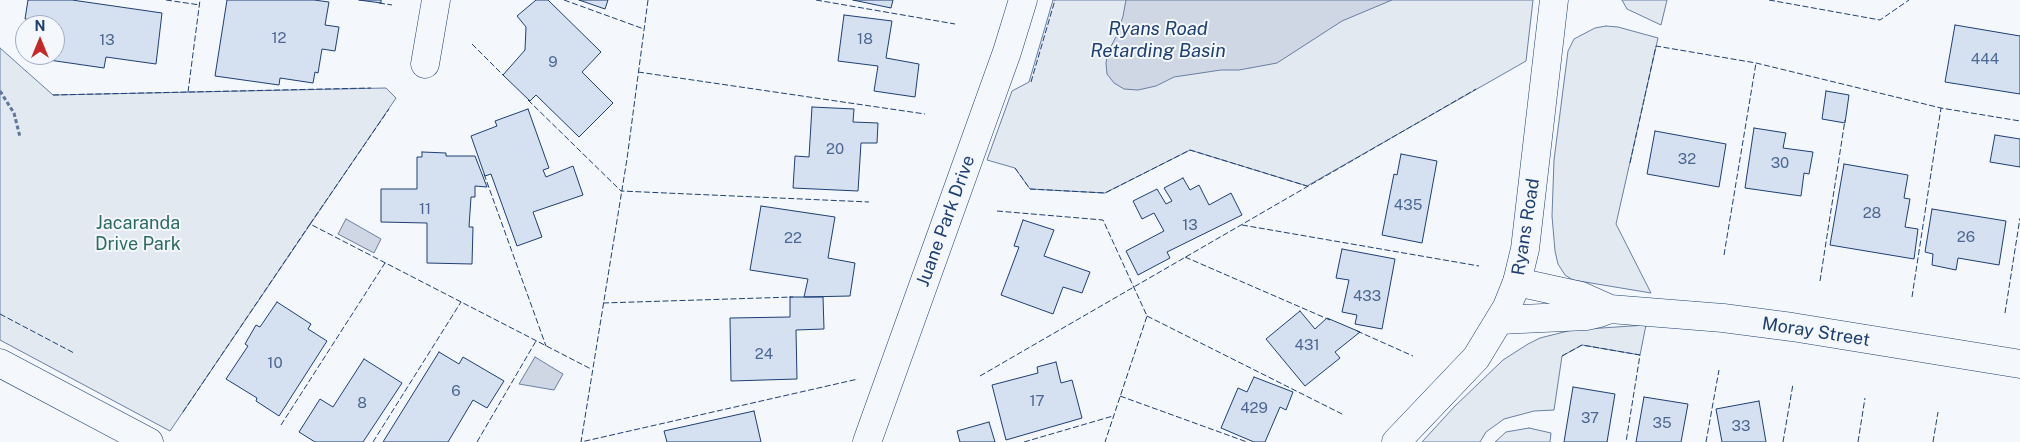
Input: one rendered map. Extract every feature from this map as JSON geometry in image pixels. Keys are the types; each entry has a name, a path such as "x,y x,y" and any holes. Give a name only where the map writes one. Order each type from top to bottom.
{"street":[{"path":"425,64 436,0"},
{"name":"Juane Park Drive","path":"867,442 1007,52 1022,0"},
{"name":"Ryans Road","path":"1396,442 1476,358 1507,308 1517,282 1527,232 1554,0"},
{"name":"Moray Street","path":"1517,282 1581,296 1610,308 1723,318 1783,326 2020,364"},
{"name":"Moray Street","path":"1500,320 1586,316 1610,308"},
{"path":"0,362 149,442"}],"path":[{"path":"0,91 14,113 20,137"}],"green space":[{"path":"1053,0 1533,0 1526,61 1307,186 1190,150 1105,193 1030,189 1015,168 987,160 1012,91 1029,82"},
{"path":"1622,0 1667,0 1661,25 1627,9"},
{"path":"1606,26 1618,27 1658,38 1616,224 1651,293 1573,280 1565,275 1558,264 1555,251 1552,216 1554,160 1568,51 1574,39 1595,28"},
{"name":"Jacaranda Drive Park","path":"0,48 15,61 15,65 19,65 53,95 386,88 396,98 170,431 0,340"},
{"path":"1646,325 1640,355 1582,345 1562,356 1554,410 1534,411 1504,419 1486,432 1480,442 1422,442 1454,407 1503,360 1528,344 1540,338 1572,330"},
{"path":"1529,428 1551,433 1550,442 1495,442 1506,432"}],"water":[{"name":"Ryans Road Retarding Basin","path":"1126,0 1392,0 1342,21 1277,63 1239,70 1221,70 1174,77 1156,86 1138,90 1124,89 1114,83 1107,74 1108,52 1117,35"},
{"path":"346,219 381,239 374,253 338,234"},
{"path":"535,357 563,374 554,390 519,384"}],"building":[{"path":"28,0 72,0 162,13 156,64 106,57 104,68 65,62 65,15 26,15"},
{"path":"227,0 314,0 329,2 325,25 339,27 335,51 322,49 318,73 315,72 313,83 280,78 279,85 215,76"},
{"path":"359,0 381,0 381,3"},
{"path":"536,0 548,0 601,52 582,72 613,103 579,137 536,95 530,101 503,75 525,50 526,27 517,16"},
{"path":"579,0 608,0 605,9"},
{"path":"853,0 893,0 891,8"},
{"path":"844,15 892,21 886,58 919,64 915,97 874,91 878,66 838,61"},
{"path":"1955,25 2020,36 2020,94 1945,82"},
{"path":"1826,91 1849,95 1845,123 1822,119"},
{"path":"812,107 854,109 853,122 878,123 877,143 861,143 858,191 793,188 795,156 809,157"},
{"path":"528,109 549,168 543,170 546,177 573,166 583,195 533,212 542,237 517,246 491,174 485,176 471,136 497,126 495,121"},
{"path":"1754,128 1786,133 1783,148 1813,152 1809,174 1804,173 1801,196 1745,188"},
{"path":"1655,131 1726,144 1719,187 1647,174"},
{"path":"1995,135 2020,139 2020,167 1990,162"},
{"path":"422,152 446,153 446,156 475,156 487,187 475,186 475,197 471,197 469,227 473,227 472,264 427,263 427,223 381,222 381,189 417,189 417,157 422,157"},
{"path":"1401,154 1437,161 1422,243 1382,235 1394,174 1397,175"},
{"path":"1844,164 1908,175 1904,198 1910,199 1905,227 1918,229 1914,259 1830,245"},
{"path":"1183,178 1190,190 1199,185 1209,205 1231,193 1242,215 1167,252 1170,258 1138,275 1126,251 1164,231 1154,213 1142,219 1133,201 1157,189 1166,204 1172,201 1164,188"},
{"path":"761,206 835,217 828,258 855,263 850,296 804,297 808,279 750,270"},
{"path":"1932,209 2006,221 1999,265 1958,258 1956,270 1932,265 1933,254 1925,252"},
{"path":"1023,220 1054,230 1044,256 1090,272 1082,293 1063,287 1053,314 1001,295 1019,247 1014,246"},
{"path":"1342,249 1395,259 1382,329 1355,324 1357,315 1342,312 1349,280 1336,278"},
{"path":"790,297 823,297 824,329 796,330 797,379 731,381 730,318 790,317"},
{"path":"277,302 311,324 308,329 327,341 279,416 256,401 257,398 226,379 248,346 245,344 256,325 260,327"},
{"path":"1300,311 1315,329 1327,318 1360,332 1335,352 1340,358 1305,386 1266,339"},
{"path":"439,352 459,364 463,357 504,381 487,408 473,400 448,442 383,442"},
{"path":"364,359 402,383 363,442 315,442 299,432 320,399 333,407"},
{"path":"1056,362 1061,383 1072,380 1082,418 1006,440 992,385 1038,373 1037,367"},
{"path":"1254,377 1293,392 1286,410 1280,407 1265,442 1254,442 1221,428 1238,388 1247,392"},
{"path":"1573,387 1615,394 1607,442 1564,442"},
{"path":"1644,397 1688,404 1681,442 1636,442"},
{"path":"1759,401 1766,442 1722,442 1716,409"},
{"path":"754,411 761,442 667,442 664,431"},
{"path":"989,422 995,442 960,442 957,431"}],"fence":[{"path":"166,0 200,5"},
{"path":"188,92 200,0"},
{"path":"564,0 644,29"},
{"path":"648,0 627,159 581,442 858,379"},
{"path":"816,0 955,24"},
{"path":"1031,82 1055,0"},
{"path":"1769,0 1880,20 1909,0"},
{"path":"379,3 392,5"},
{"path":"472,44 505,77"},
{"path":"1630,163 1656,46 1756,63 1941,108 2020,121"},
{"path":"1724,255 1756,63"},
{"path":"638,72 925,114"},
{"path":"53,95 371,88"},
{"path":"980,376 1476,89"},
{"path":"528,100 621,191 869,202"},
{"path":"1912,297 1941,108"},
{"path":"310,224 389,109"},
{"path":"1820,281 1845,120"},
{"path":"1015,168 1030,189 1105,193 1190,150 1307,186"},
{"path":"484,174 546,346"},
{"path":"997,211 1103,220 1147,316 1105,442"},
{"path":"2005,313 2020,218"},
{"path":"183,412 310,224 591,369"},
{"path":"1242,225 1479,266"},
{"path":"1185,257 1330,320"},
{"path":"281,425 385,263"},
{"path":"603,303 793,297"},
{"path":"373,442 461,302"},
{"path":"0,314 74,353"},
{"path":"1147,316 1344,415"},
{"path":"1357,331 1413,356"},
{"path":"477,442 536,341"},
{"path":"1562,356 1582,345 1640,355 1626,442"},
{"path":"1706,442 1719,370"},
{"path":"1783,442 1793,384"},
{"path":"1120,396 1247,442"},
{"path":"1858,442 1865,398"},
{"path":"1933,442 1938,412"},
{"path":"1024,442 1113,416"}]}
